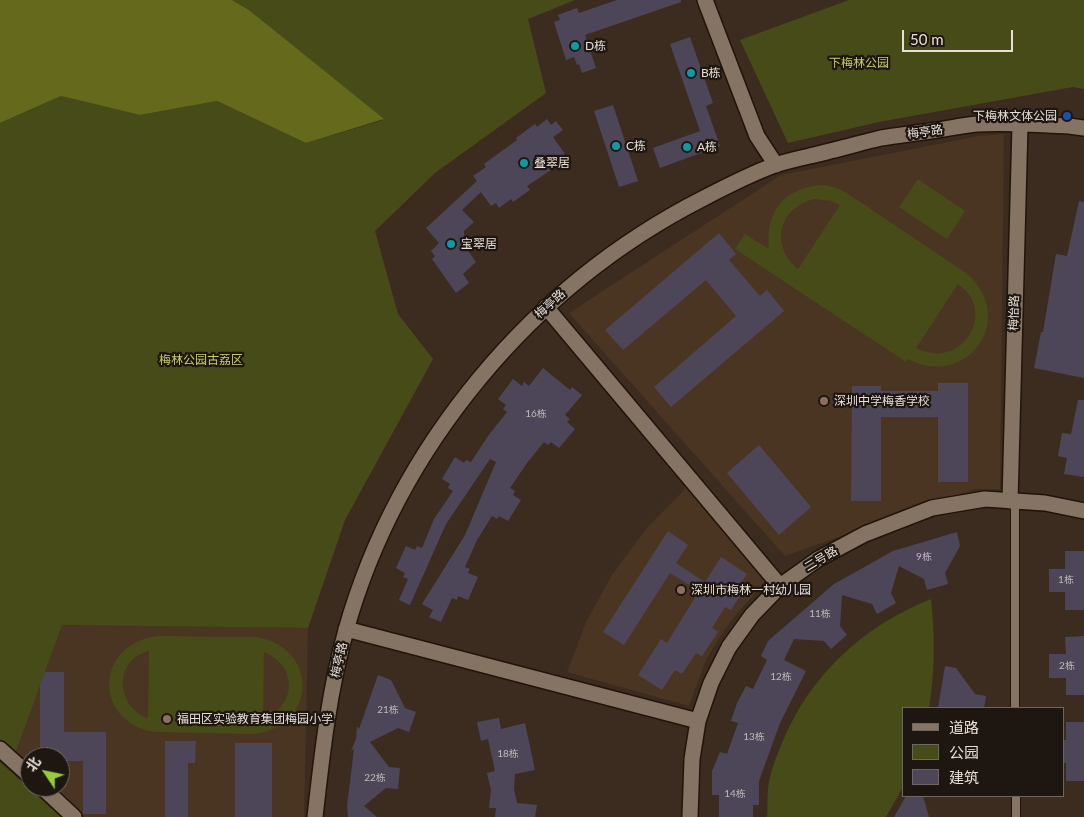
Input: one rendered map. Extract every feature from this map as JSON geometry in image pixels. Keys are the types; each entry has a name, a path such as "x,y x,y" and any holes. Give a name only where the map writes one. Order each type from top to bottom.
{"street":[{"path":"705,0 757,136 776,165"},
{"name":"梅亭路","path":"315,817 331,695 346,629 367,569 393,510 424,455 460,402 501,353 546,307 587,272 677,211 726,186 776,165 880,138 977,124 1084,128"},
{"name":"梅怡路","path":"1012,501 1020,125"},
{"path":"546,307 780,586"},
{"name":"二号路","path":"690,817 692,759 698,721 711,683 729,647 752,615 780,586 818,559 865,534 932,508 985,499 1045,503 1084,511"},
{"path":"346,629 698,721"},
{"path":"0,749 20,767"},
{"path":"53,797 74,817"}],"lane":[{"path":"1012,501 1015,707"},
{"path":"1016,797 1016,817"}],"shaded area":[{"name":"深圳中学梅香学校","path":"1004,134 1000,489 975,489 785,556 569,313 781,175 979,136"},
{"name":"深圳市梅林一村幼儿园","path":"686,488 766,581 733,618 719,638 706,660 689,706 567,672 586,622 612,575 646,529"},
{"name":"福田区实验教育集团梅园小学","path":"61,625 308,628 304,817 85,817 63,797 70,797 70,747 20,747 20,758 15,754"}],"green space":[{"path":"0,0 232,0 249,10 384,119 306,143 217,101 140,115 61,96 0,123"},
{"name":"梅林公园古荔区","path":"232,0 575,0 528,19 546,93 435,173 375,231 398,314 433,359 345,520 308,628 62,625 15,754 0,740 0,123 61,96 140,115 217,101 306,143 383,120 249,10"},
{"name":"下梅林公园","path":"849,0 1084,0 1084,89 1073,87 879,122 788,143 740,40"},
{"path":"918,179 965,211 947,239 899,207"},
{"path":"825,185 847,193 966,273 981,291 987,309 987,328 979,344 967,357 950,365 930,366 908,359 906,362 735,249 745,234 769,249 770,223 780,203 799,190 811,186","holes":["814,199 832,201 840,205 798,269 783,249 781,239 782,228 793,210","958,284 970,295 975,308 975,322 970,335 960,345 948,352 933,353 916,348"]},
{"path":"931,599 934,654 932,681 929,707 902,707 902,789 886,817 767,817 769,784 773,766 794,718 808,696 841,656 861,638 906,610"},
{"path":"158,636 256,637 277,644 291,655 300,670 303,686 299,702 290,717 275,728 254,734 156,732 135,726 121,715 112,700 109,684 113,667 122,653 137,642","holes":["149,651 148,717 147,718 136,712 129,703 124,693 123,683 129,663","264,652 275,658 283,667 288,676 289,686 287,696 282,705 274,713 263,719"]},
{"path":"0,762 20,780 20,797 39,797 61,817 0,817"}],"building":[{"name":"D栋","path":"617,0 681,0 681,2 585,35 596,68 582,73 574,57 566,60 554,22 560,20 558,15 577,8 579,13"},
{"path":"690,37 713,103 706,106 720,146 660,168 653,148 700,131 670,44"},
{"name":"C栋","path":"613,105 638,181 619,187 594,111"},
{"path":"547,119 551,125 556,121 563,130 553,137 565,154 560,158 563,162 527,186 530,190 513,202 511,199 499,208 496,203 491,206 481,192 462,210 474,222 464,231 464,245 476,262 463,274 469,283 456,293 432,259 435,256 431,251 439,243 426,228 477,181 473,176 486,167 484,164 535,124 537,127"},
{"path":"1079,201 1084,202 1084,378 1034,368 1041,332 1043,332 1056,254 1067,256"},
{"path":"719,233 736,254 729,260 760,296 767,290 784,311 671,407 654,387 736,316 706,280 623,350 605,330"},
{"path":"543,368 570,390 572,387 582,395 565,415 570,419 567,422 575,429 559,448 551,442 548,445 544,442 527,463 510,488 515,491 513,495 521,500 508,521 499,516 497,519 492,516 477,540 465,567 470,569 468,573 478,577 468,600 458,596 457,600 452,598 441,622 429,617 433,610 422,604 465,535 496,462 490,459 446,524 410,605 399,600 408,579 403,577 405,573 396,568 406,546 415,550 417,546 422,548 434,519 453,491 448,488 450,484 442,479 455,457 464,463 466,460 471,462 507,412 503,409 506,405 498,399 513,379 522,386 524,382 529,386"},
{"path":"938,383 968,383 968,482 938,482 938,417 881,417 881,501 851,501 852,386 881,386 881,391 938,391"},
{"path":"1078,400 1084,400 1084,477 1064,474 1067,458 1058,456 1062,433 1071,434"},
{"path":"759,445 811,507 779,535 727,473"},
{"path":"668,531 688,545 676,563 705,582 721,557 747,574 740,585 745,588 731,610 725,607 712,628 718,632 702,656 696,653 682,674 675,670 662,690 638,675 661,639 667,643 699,591 670,573 624,645 603,632"},
{"path":"957,532 960,546 945,573 948,584 927,590 924,579 899,566 891,593 896,603 877,614 872,604 842,595 840,626 847,635 831,649 824,641 794,639 784,660 806,671 780,723 759,781 759,805 753,805 753,817 719,817 719,795 712,795 712,771 720,752 727,754 738,723 731,721 737,703 746,686 753,689 767,660 761,656 768,641 834,584 893,551"},
{"path":"1065,551 1084,551 1084,610 1065,610 1065,592 1049,592 1049,569 1065,569"},
{"path":"1084,636 1084,695 1066,695 1066,678 1049,678 1049,654 1066,654 1065,637"},
{"path":"945,666 956,668 975,694 986,696 984,707 938,707"},
{"path":"45,672 64,672 64,732 106,732 106,814 83,814 83,761 70,761 70,747 40,747 40,684"},
{"path":"378,675 391,680 405,708 416,712 409,732 398,728 370,742 389,767 400,768 398,789 386,788 364,806 377,817 348,817 347,806 354,749 351,751 356,739 357,726 359,729"},
{"path":"499,718 501,729 525,723 535,770 515,774 514,789 517,803 537,805 535,817 495,817 496,808 489,808 491,790 487,773 495,771 488,739 481,741 477,722"},
{"path":"1066,722 1084,722 1084,781 1066,781 1064,740 1066,740"},
{"path":"165,741 196,741 195,763 188,763 188,817 165,817"},
{"path":"235,743 272,743 272,817 235,817"},
{"path":"905,797 923,797 929,817 894,817"}],"place":[{"name":"D栋","path":"575,46"},
{"name":"B栋","path":"691,73"},
{"name":"下梅林文体公园","path":"1067,116"},
{"name":"C栋","path":"616,146"},
{"name":"A栋","path":"687,147"},
{"name":"叠翠居","path":"524,163"},
{"name":"宝翠居","path":"451,244"},
{"name":"深圳中学梅香学校","path":"824,401"},
{"name":"深圳市梅林一村幼儿园","path":"681,590"},
{"name":"福田区实验教育集团梅园小学","path":"167,719"}]}
